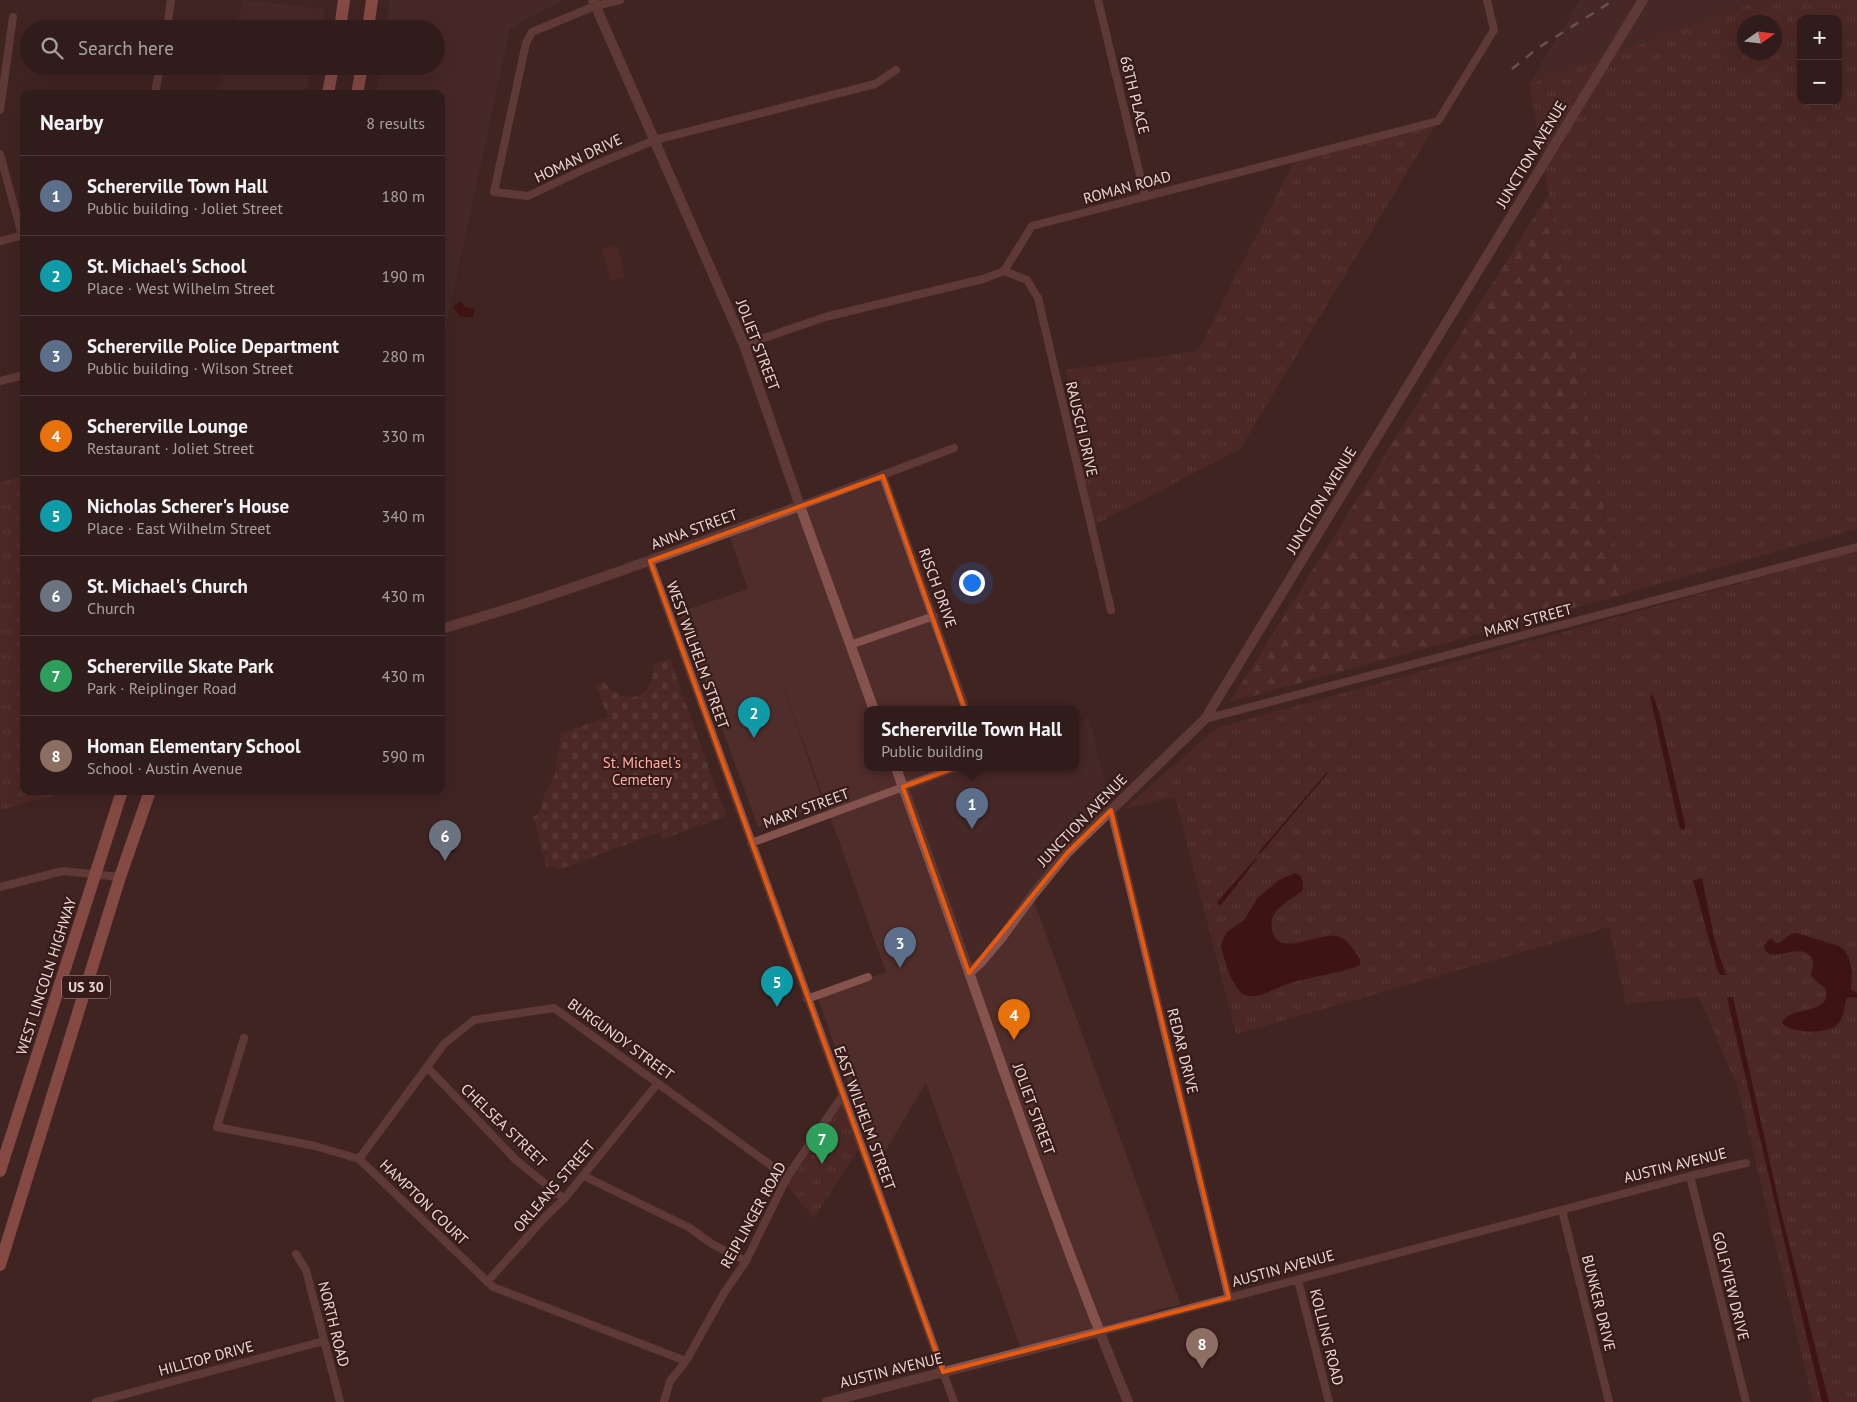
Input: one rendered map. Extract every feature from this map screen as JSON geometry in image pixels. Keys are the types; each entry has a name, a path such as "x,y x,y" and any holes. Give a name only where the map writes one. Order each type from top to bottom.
{"main road":[{"path":"341,20 344,0"},
{"path":"369,20 372,0"},
{"path":"329,90 331,75"},
{"path":"358,90 360,75"},
{"name":"WEST LINCOLN HIGHWAY","path":"0,1171 121,795"},
{"name":"US 30","path":"0,1265 120,877 149,795"}],"street":[{"path":"168,20 171,0"},
{"path":"594,3 620,0"},
{"name":"68TH PLACE","path":"1098,0 1145,196"},
{"name":"ROMAN ROAD","path":"1004,270 1032,226 1438,120 1494,30 1487,0"},
{"name":"JUNCTION AVENUE","path":"969,973 1002,937 1032,896 1068,853 1205,719 1643,0"},
{"name":"JOLIET STREET","path":"594,3 744,345 873,706"},
{"name":"HOMAN DRIVE","path":"594,3 532,32 526,43 494,192 528,196 611,157 655,140 875,84 896,70"},
{"path":"0,110 13,17"},
{"path":"156,90 158,75"},
{"path":"0,154 20,224"},
{"path":"0,241 20,236"},
{"path":"744,345 824,317 983,279 1004,270"},
{"name":"RAUSCH DRIVE","path":"1004,270 1027,280 1038,298 1111,610"},
{"path":"0,381 20,376"},
{"name":"ANNA STREET","path":"445,628 519,606 650,561 883,476 954,448"},
{"name":"RISCH DRIVE","path":"883,476 965,706"},
{"name":"MARY STREET","path":"1205,719 1857,547"},
{"name":"WEST WILHELM STREET","path":"650,561 751,843"},
{"path":"850,645 934,616"},
{"name":"JOLIET STREET","path":"897,771 1099,1332 1128,1402"},
{"name":"MARY STREET","path":"751,843 946,771"},
{"name":"REDAR DRIVE","path":"1111,810 1229,1298"},
{"name":"EAST WILHELM STREET","path":"751,843 954,1402"},
{"path":"0,887 63,871 120,877"},
{"path":"807,999 868,977"},
{"name":"BURGUNDY STREET","path":"359,1159 444,1044 474,1020 554,1008 787,1177"},
{"name":"HAMPTON COURT","path":"244,1038 217,1127 315,1146 359,1159 493,1288 686,1361"},
{"name":"CHELSEA STREET","path":"426,1067 516,1160 564,1199"},
{"name":"ORLEANS STREET","path":"487,1282 584,1176 658,1083"},
{"name":"REIPLINGER ROAD","path":"664,1402 670,1381 686,1361 724,1292 746,1261 787,1177 843,1095"},
{"name":"AUSTIN AVENUE","path":"827,1402 1690,1176 1746,1163"},
{"path":"584,1176 690,1228 712,1244 746,1261"},
{"name":"GOLFVIEW DRIVE","path":"1690,1176 1746,1402"},
{"name":"BUNKER DRIVE","path":"1562,1210 1609,1402"},
{"name":"NORTH ROAD","path":"296,1254 306,1270 340,1402"},
{"name":"KOLLING ROAD","path":"1298,1280 1329,1402"},
{"name":"HILLTOP DRIVE","path":"96,1402 324,1341"}],"highlighted area":[{"path":"883,476 982,758 903,787 969,973 1067,853 1111,810 1229,1298 943,1372 650,561"}],"shaded area":[{"path":"243,0 325,9 323,20 237,20"},
{"path":"389,0 563,0 510,28 445,331 445,90 376,90 379,75 445,75 445,20 387,20"},
{"path":"1580,0 1762,0 1529,84"},
{"path":"223,75 310,75 307,90 219,90"},
{"path":"460,301 465,307 475,309 473,318 460,316 453,307"},
{"path":"883,476 964,706 864,706 864,771 1079,771 1079,721 1089,717 1111,810 1032,896 1181,1305 1160,1309 1099,1333 1022,1352 926,1083 877,1165 817,996 886,972 775,663 824,804 758,827 680,612 748,589 728,532"},
{"path":"1653,695 1659,712 1685,824 1685,829 1682,830 1679,826 1650,696"},
{"path":"1327,772 1260,854 1258,853"},
{"path":"1256,858 1222,904 1218,905 1217,902"},
{"path":"1295,873 1302,879 1303,890 1281,906 1273,916 1272,929 1276,938 1290,944 1328,936 1340,937 1353,948 1360,959 1360,965 1290,983 1264,994 1245,995 1240,992 1232,980 1221,944 1227,932 1244,920 1257,899 1279,880"},
{"path":"1702,878 1715,942 1726,975 1720,975 1717,969 1693,880"},
{"path":"1796,933 1839,946 1849,958 1852,971 1851,989 1857,993 1857,998 1850,997 1846,999 1840,1022 1829,1029 1822,1031 1799,1031 1782,1023 1786,1017 1792,1014 1817,1007 1823,1003 1826,997 1825,988 1811,975 1813,961 1807,953 1800,951 1771,954 1766,952 1764,945 1771,938 1776,943 1779,943 1791,934"},
{"path":"1733,997 1781,1212 1829,1402 1822,1402 1727,998"}],"green space":[{"path":"1762,0 1857,0 1857,529 1624,594 1602,499 1529,84"},
{"path":"1438,121 1240,449 1091,527 1066,370 1198,351 1296,157"},
{"path":"1548,195 1602,499 1624,594 1230,702"},
{"path":"617,245 625,277 611,281 602,249"},
{"path":"20,476 20,795 56,795 0,810 0,483"},
{"path":"1857,551 1857,1402 1813,1402 1738,1088 1699,997 1626,1004 1609,927 1236,1034 1175,797 1124,809 1217,728"},
{"name":"St. Michael's Cemetery","path":"670,659 726,816 663,839 659,832 558,870 556,866 547,868 533,817 539,814 544,795 555,775 562,733 608,717 596,685 604,682 621,695 637,696 644,692 649,685 653,676 653,664"},
{"path":"843,1095 861,1146 814,1218 784,1182 807,1140"}],"railway":[{"path":"1512,69 1538,48 1614,0"}],"place":[{"name":"St. Michael's School","path":"754,738"},
{"name":"Schererville Town Hall","path":"972,829"},
{"name":"St. Michael's Church","path":"445,861"},
{"name":"Schererville Police Department","path":"900,968"},
{"name":"Nicholas Scherer's House","path":"777,1007"},
{"name":"Schererville Lounge","path":"1014,1040"},
{"name":"Schererville Skate Park","path":"822,1164"},
{"name":"Homan Elementary School","path":"1202,1369"}]}
